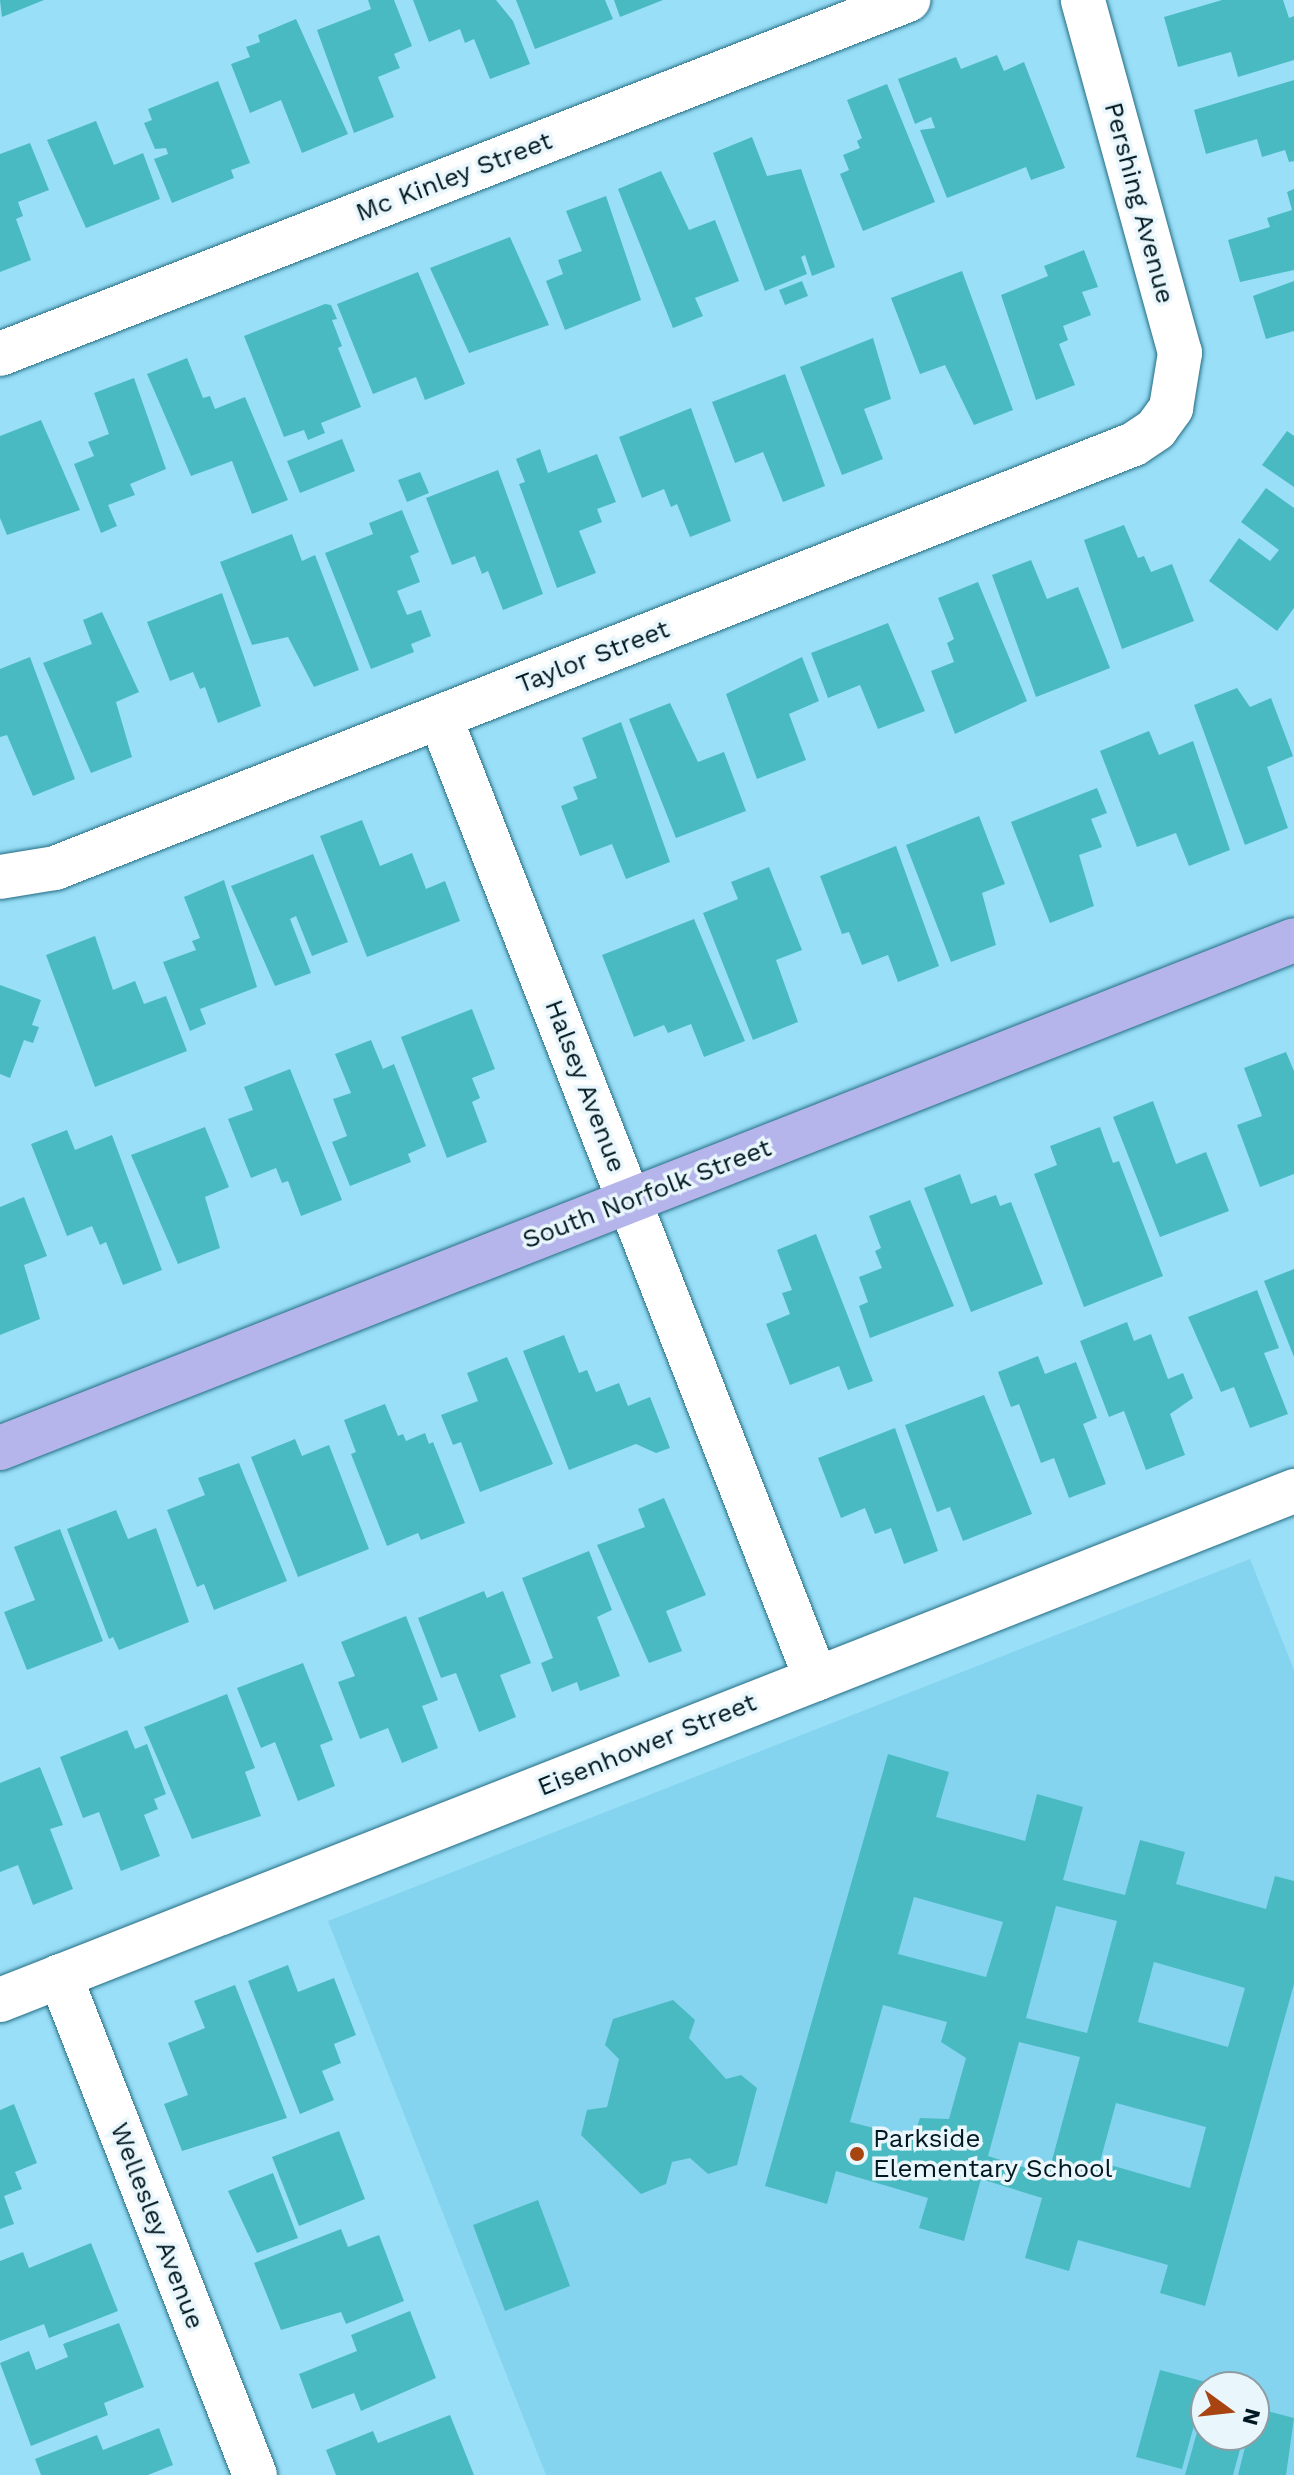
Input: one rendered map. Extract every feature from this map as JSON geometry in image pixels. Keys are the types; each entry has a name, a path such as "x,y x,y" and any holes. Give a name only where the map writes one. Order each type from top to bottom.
{"main road":[{"name":"South Norfolk Street","path":"0,1448 1294,940"}],"street":[{"name":"Mc Kinley Street","path":"0,354 908,0"},
{"name":"Pershing Avenue","path":"1083,0 1180,353 1171,408"},
{"name":"Taylor Street","path":"0,877 55,868 1134,444 1156,429 1171,408"},
{"name":"Halsey Avenue","path":"440,717 816,1679"},
{"name":"Eisenhower Street","path":"0,2000 1294,1491"},
{"name":"Wellesley Avenue","path":"60,1976 255,2475"}],"shaded area":[{"name":"Parkside Elementary School","path":"1250,1559 1294,1670 1294,2475 546,2475 328,1921"}],"building":[{"path":"0,0 44,0 2,17"},
{"path":"368,0 394,0 412,46 394,54 400,68 378,77 394,117 354,133 317,30 371,9"},
{"path":"413,0 496,0 513,21 530,64 490,79 474,39 465,43 460,29 429,42"},
{"path":"516,0 605,0 613,19 535,49"},
{"path":"614,0 663,0 620,17"},
{"path":"1222,0 1283,0 1289,18 1294,16 1294,60 1238,77 1231,52 1178,67 1164,17"},
{"path":"296,19 348,134 302,153 281,100 250,113 231,64 250,57 246,47 260,42 258,35"},
{"path":"997,55 1004,71 1024,62 1065,168 1031,180 1026,167 947,198 920,130 935,128 931,117 915,124 898,79 956,57 961,69"},
{"path":"1294,80 1294,161 1289,162 1285,150 1262,157 1257,139 1206,154 1194,110"},
{"path":"218,81 250,163 231,170 234,178 172,203 154,159 168,154 166,148 155,149 144,123 152,120 148,109"},
{"path":"887,84 935,202 863,231 840,174 849,170 843,155 860,148 857,141 862,138 847,100"},
{"path":"96,121 114,165 143,153 160,199 86,228 47,140"},
{"path":"752,137 767,176 801,169 835,267 812,276 805,255 801,257 807,274 765,291 713,153"},
{"path":"30,143 49,190 18,202 23,216 16,219 31,260 0,272 0,154"},
{"path":"661,171 689,230 715,220 739,281 695,298 703,316 673,328 618,189"},
{"path":"1294,189 1294,270 1240,282 1228,240 1270,227 1267,218 1292,210 1287,192"},
{"path":"606,196 641,300 565,330 546,281 563,274 558,260 582,251 566,211"},
{"path":"510,237 549,325 469,353 430,268"},
{"path":"1084,250 1098,287 1082,292 1091,315 1063,326 1068,340 1059,344 1075,385 1036,400 1001,295 1048,276 1044,266"},
{"path":"962,271 1013,410 974,425 945,365 920,374 891,298"},
{"path":"418,272 465,384 425,400 416,377 373,394 337,304"},
{"path":"802,281 808,296 785,305 779,290"},
{"path":"1294,281 1294,331 1266,339 1253,296"},
{"path":"325,304 331,305 337,319 332,320 342,346 338,348 361,407 321,423 325,433 308,440 304,430 284,437 244,336"},
{"path":"873,338 891,399 864,409 883,459 842,475 800,367"},
{"path":"187,358 203,398 210,396 215,409 245,397 288,500 252,514 232,461 191,476 147,374"},
{"path":"785,374 825,486 783,502 763,452 735,463 712,402"},
{"path":"134,378 166,469 130,484 135,495 108,505 117,526 101,533 74,464 94,456 88,442 109,434 94,393"},
{"path":"691,408 731,521 690,537 677,504 671,507 664,489 642,498 619,437"},
{"path":"41,420 80,510 7,535 0,518 0,436"},
{"path":"1287,431 1294,436 1294,487 1262,465"},
{"path":"342,439 355,471 300,493 287,461"},
{"path":"540,449 548,473 597,454 616,502 597,509 602,522 579,531 596,573 557,588 519,484 525,482 516,459"},
{"path":"498,470 543,594 503,610 488,571 482,574 475,556 452,565 426,498"},
{"path":"420,472 429,493 407,502 398,480"},
{"path":"1266,488 1294,508 1294,608 1277,631 1209,581 1239,538 1270,561 1279,550 1241,522"},
{"path":"402,510 419,552 410,556 420,582 397,591 407,615 421,610 431,636 411,644 414,652 371,669 325,553 373,534 369,523"},
{"path":"1124,525 1138,558 1144,556 1151,572 1172,564 1194,621 1122,649 1084,540"},
{"path":"292,534 302,561 315,555 359,670 314,687 288,637 252,645 220,562"},
{"path":"1031,560 1047,599 1078,587 1110,668 1036,697 992,575"},
{"path":"978,582 1027,701 955,734 931,671 954,662 947,643 954,639 938,598"},
{"path":"222,593 261,706 218,723 205,687 200,689 193,672 170,681 147,622"},
{"path":"102,612 139,692 116,702 132,757 91,773 43,663 92,644 83,620"},
{"path":"888,623 925,711 878,729 860,685 828,698 811,653"},
{"path":"30,657 75,779 33,796 7,735 0,737 0,669"},
{"path":"802,657 819,701 789,714 806,760 757,779 726,694"},
{"path":"1237,688 1250,707 1271,698 1293,756 1267,767 1288,828 1245,845 1194,705"},
{"path":"670,703 698,762 724,752 746,811 676,838 629,719"},
{"path":"621,722 670,862 626,879 612,844 580,856 561,806 578,799 573,787 597,778 582,738"},
{"path":"1149,731 1159,755 1193,741 1230,850 1189,866 1176,833 1137,847 1100,751"},
{"path":"1097,788 1107,813 1091,819 1102,847 1079,855 1094,906 1050,923 1011,822"},
{"path":"979,816 1005,884 982,893 996,945 951,962 906,845"},
{"path":"362,820 380,866 412,853 426,889 445,881 460,921 367,957 320,836"},
{"path":"896,846 939,966 898,982 888,955 862,965 849,932 842,934 820,876"},
{"path":"313,854 348,942 312,956 296,916 290,919 311,973 275,986 231,886"},
{"path":"769,867 802,950 776,960 798,1022 753,1040 703,913 738,899 731,882"},
{"path":"224,880 257,987 200,1009 206,1024 190,1031 163,962 196,950 192,941 200,938 184,897"},
{"path":"694,919 745,1041 704,1057 691,1024 668,1033 664,1025 634,1037 602,955"},
{"path":"95,936 113,990 135,981 144,1004 166,996 187,1051 95,1087 46,955"},
{"path":"0,985 41,1000 32,1025 39,1027 33,1043 24,1040 10,1078 0,1074"},
{"path":"472,1009 495,1069 472,1078 480,1098 472,1102 487,1142 447,1158 401,1037"},
{"path":"371,1040 383,1069 394,1064 426,1146 408,1154 411,1162 350,1186 332,1142 347,1136 333,1099 351,1093 335,1054"},
{"path":"1286,1052 1294,1071 1294,1174 1260,1187 1237,1125 1262,1116 1244,1068"},
{"path":"290,1069 342,1200 301,1216 288,1181 282,1183 276,1168 251,1178 228,1119 253,1110 244,1087"},
{"path":"1153,1101 1176,1164 1206,1152 1229,1211 1160,1237 1113,1117"},
{"path":"205,1127 229,1187 205,1197 220,1248 178,1264 131,1155"},
{"path":"1100,1127 1113,1163 1119,1161 1163,1276 1084,1307 1034,1174 1057,1165 1050,1146"},
{"path":"67,1130 75,1150 112,1135 162,1270 123,1285 106,1242 100,1245 92,1226 67,1236 31,1144"},
{"path":"960,1174 971,1204 996,1195 1000,1206 1011,1202 1043,1284 971,1312 924,1188"},
{"path":"24,1197 47,1256 24,1265 40,1319 0,1335 0,1207"},
{"path":"910,1200 954,1306 870,1338 859,1306 868,1302 859,1277 882,1268 875,1251 881,1248 869,1216"},
{"path":"816,1234 873,1381 848,1390 839,1366 790,1385 766,1324 790,1314 782,1293 792,1290 777,1250"},
{"path":"1294,1269 1294,1357 1264,1281"},
{"path":"1257,1290 1279,1348 1264,1353 1288,1414 1250,1428 1234,1387 1221,1392 1188,1317"},
{"path":"1127,1322 1134,1341 1151,1334 1168,1379 1183,1373 1193,1398 1170,1414 1185,1455 1146,1470 1124,1411 1109,1417 1080,1341"},
{"path":"564,1335 579,1373 587,1370 596,1392 619,1383 628,1406 650,1397 670,1448 656,1453 636,1444 569,1470 523,1351"},
{"path":"1038,1356 1045,1374 1076,1362 1097,1418 1083,1424 1106,1484 1069,1498 1054,1458 1041,1463 1019,1404 1011,1407 998,1372"},
{"path":"507,1357 553,1464 480,1492 461,1442 453,1445 441,1415 478,1401 467,1373"},
{"path":"984,1395 1032,1514 963,1541 950,1507 937,1512 905,1425"},
{"path":"385,1404 398,1436 403,1434 406,1441 425,1433 429,1444 433,1442 465,1523 421,1540 418,1533 387,1546 351,1454 356,1452 344,1420"},
{"path":"895,1428 938,1551 904,1564 891,1528 875,1534 865,1508 841,1518 818,1458"},
{"path":"295,1439 302,1456 329,1445 369,1549 298,1577 251,1457"},
{"path":"239,1463 287,1581 214,1610 204,1584 197,1587 167,1510 205,1495 198,1478"},
{"path":"664,1498 706,1595 666,1611 682,1651 649,1663 597,1545 645,1527 638,1509"},
{"path":"116,1510 128,1539 156,1528 189,1622 119,1650 113,1637 109,1639 67,1529"},
{"path":"60,1529 103,1641 27,1670 4,1612 35,1600 14,1547"},
{"path":"589,1551 612,1610 597,1617 620,1676 580,1691 577,1682 552,1692 541,1663 553,1658 522,1578"},
{"path":"484,1591 487,1598 503,1591 531,1663 500,1675 516,1717 479,1732 456,1673 441,1678 418,1618"},
{"path":"406,1616 438,1700 422,1706 438,1748 402,1763 388,1728 360,1739 338,1682 355,1676 341,1642"},
{"path":"303,1663 333,1740 320,1745 335,1786 298,1801 275,1742 261,1748 237,1688"},
{"path":"227,1694 255,1768 245,1772 261,1816 192,1839 144,1727"},
{"path":"127,1730 135,1749 147,1744 166,1794 154,1799 158,1809 144,1815 160,1856 121,1871 99,1812 83,1818 60,1757"},
{"path":"888,1754 949,1772 936,1817 1025,1841 1037,1794 1083,1807 1063,1880 1125,1895 1140,1840 1185,1852 1176,1884 1266,1909 1275,1876 1294,1881 1294,1984 1205,2306 1160,2293 1168,2265 1078,2240 1069,2271 1025,2258 1042,2198 981,2179 964,2241 919,2228 928,2198 836,2171 827,2204 765,2186","holes":["914,1897 1003,1922 986,1977 898,1954","1056,1906 1117,1921 1087,2033 1026,2018","1154,1962 1245,1988 1228,2047 1138,2022","883,2005 947,2022 941,2042 966,2058 949,2119 920,2118 913,2138 850,2122","1019,2042 1080,2057 1048,2175 988,2156","1116,2103 1206,2127 1190,2188 1100,2162"]},
{"path":"40,1767 63,1825 50,1829 73,1889 33,1905 18,1865 0,1872 0,1783"},
{"path":"288,1965 298,1992 334,1978 356,2035 334,2044 341,2063 322,2071 334,2100 300,2114 248,1981"},
{"path":"235,1985 287,2118 182,2151 164,2104 188,2095 168,2043 205,2028 194,2001"},
{"path":"673,2000 695,2020 689,2038 726,2079 741,2075 757,2088 737,2165 708,2174 690,2158 672,2162 666,2184 641,2194 581,2135 587,2110 607,2107 619,2059 605,2045 613,2019"},
{"path":"14,2104 37,2163 15,2172 22,2189 4,2196 14,2224 0,2229 0,2110"},
{"path":"339,2131 365,2199 299,2226 272,2157"},
{"path":"273,2173 298,2238 257,2253 228,2191"},
{"path":"538,2200 570,2286 505,2311 473,2225"},
{"path":"341,2229 348,2247 379,2235 404,2301 346,2324 341,2312 281,2330 254,2263"},
{"path":"91,2243 118,2311 49,2338 44,2324 0,2341 0,2261 23,2252 29,2268"},
{"path":"410,2311 436,2378 361,2411 354,2393 312,2409 299,2374 357,2351 351,2335"},
{"path":"119,2323 144,2387 104,2403 108,2415 31,2446 0,2363 29,2351 36,2370 68,2357 63,2344"},
{"path":"1160,2370 1190,2378 1190,2440 1182,2469 1136,2457"},
{"path":"1270,2412 1294,2418 1286,2475 1238,2475 1244,2451 1270,2451"},
{"path":"450,2415 474,2475 336,2475 326,2450 373,2431 378,2443"},
{"path":"159,2428 173,2465 148,2475 41,2475 35,2459 97,2435 103,2450"},
{"path":"1192,2451 1240,2451 1233,2475 1185,2475"}],"place":[{"name":"Parkside Elementary School","path":"857,2154"}]}
